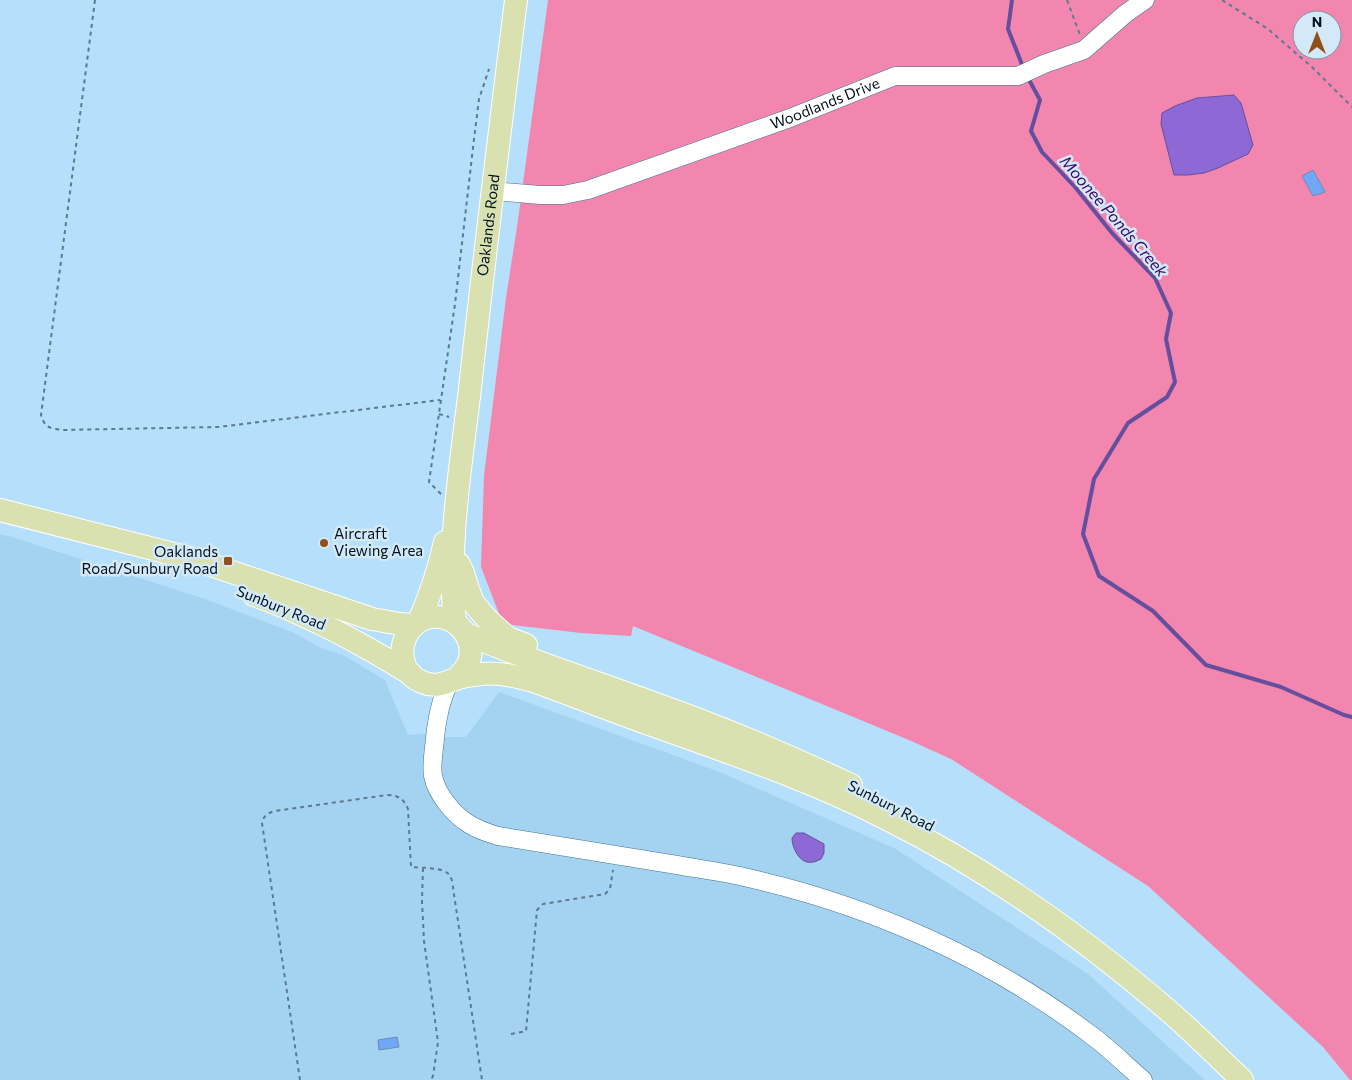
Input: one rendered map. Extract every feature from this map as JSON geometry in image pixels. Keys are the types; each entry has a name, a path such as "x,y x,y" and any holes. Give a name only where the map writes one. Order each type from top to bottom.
{"main road":[{"name":"Oaklands Road","path":"416,623 447,555 462,452 516,0"},
{"name":"Oaklands Road","path":"460,628 447,555 452,504 462,452"},
{"name":"Sunbury Road","path":"0,510 193,560 372,619 400,624 416,623"},
{"name":"Sunbury Road","path":"30,518 281,605 351,639 416,678"},
{"path":"447,555 460,566 473,602 489,621 508,638 613,680 694,718"},
{"path":"428,618 446,618 460,628 470,643 470,658 464,672 453,681 435,686 416,678 405,665 402,654 404,639 416,623 428,618"},
{"name":"Sunbury Road","path":"460,628 536,661 694,718 816,769 932,826 1003,871 1148,979 1184,1010 1258,1080"},
{"name":"Sunbury Road","path":"453,681 479,674 499,674 533,681 759,763 828,791 888,819 1000,883 1067,930 1170,1012 1242,1080"}],"lane":[{"name":"Woodlands Drive","path":"492,191 563,195 588,190 790,118 895,76 1018,76 1044,64 1084,50 1125,14 1145,0"},
{"path":"416,678 428,694 434,710 436,724"},
{"path":"453,681 441,701 436,724 432,765 434,778 441,795 468,824 483,832 498,836 743,876 815,896 876,916 975,961 1040,999 1096,1038 1143,1080"}],"path":[{"path":"95,0 41,415 43,423 50,428 62,430 218,427 440,400"},
{"path":"1067,0 1078,29"},
{"path":"1222,0 1268,29 1313,68 1352,106"},
{"path":"452,504 429,482 455,304 479,99 490,68"},
{"path":"300,1080 262,823 263,818 268,813 274,811 394,795 401,798 408,809 411,866 441,870 447,872 450,876 455,898 482,1080"},
{"path":"511,1034 526,1031 537,910 543,904 605,894 610,890 616,855"},
{"path":"423,868 424,941 438,1042 433,1076 430,1080"}],"shaded area":[{"path":"548,0 1352,0 1352,1080 1350,1080 1323,1047 1148,886 951,759 633,626 631,636 581,633 503,624 481,567 484,476 506,298"},
{"path":"1234,95 1241,103 1253,145 1248,154 1204,173 1174,175 1161,124 1162,113 1197,98"},
{"path":"0,534 205,599 292,632 321,648 343,655 385,680 408,735 426,733 446,737 466,737 499,692 717,771 894,848 1088,974 1205,1080 0,1080"},
{"path":"796,833 804,833 824,844 824,853 821,859 815,862 808,862 798,855 792,842 792,838"}],"building":[{"path":"1313,170 1325,192 1313,196 1302,176"},
{"path":"397,1037 399,1047 379,1050 378,1040"}],"waterway":[{"name":"Moonee Ponds Creek","path":"1012,0 1008,29 1023,67"},
{"name":"Moonee Ponds Creek","path":"1027,76 1040,100 1031,131 1042,152 1075,187 1112,233 1155,278 1171,313 1166,339 1175,382 1167,397 1128,423 1094,479 1083,534 1099,576 1153,611 1206,665 1281,687 1352,717"}],"place":[{"name":"Aircraft Viewing Area","path":"324,543"},
{"name":"Oaklands Road/Sunbury Road","path":"228,561"}]}
